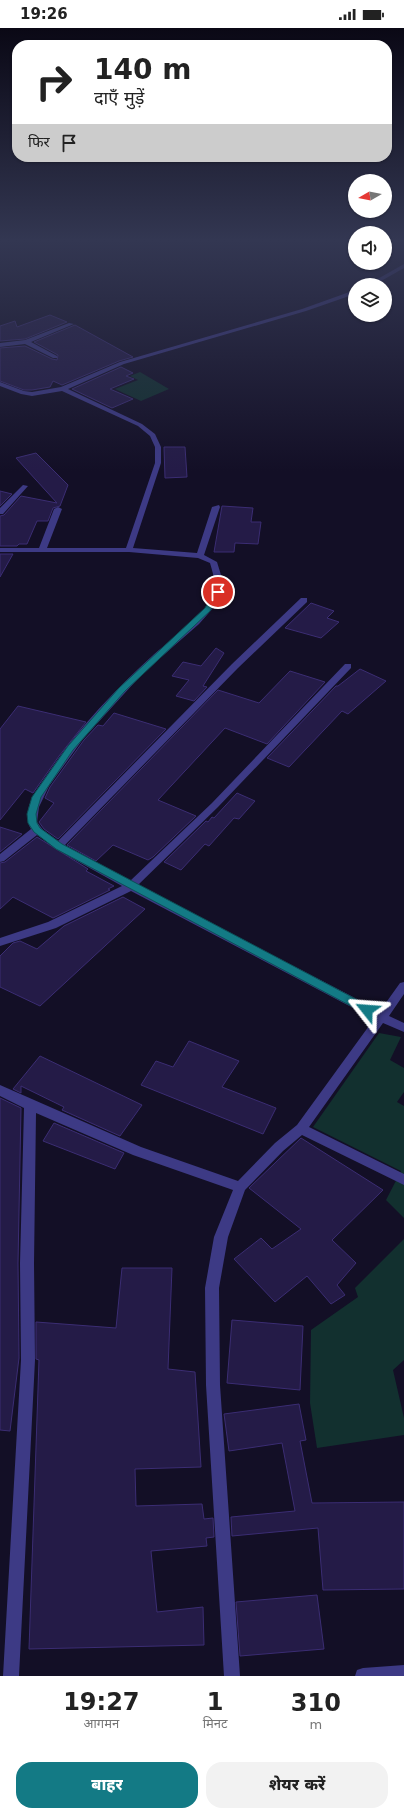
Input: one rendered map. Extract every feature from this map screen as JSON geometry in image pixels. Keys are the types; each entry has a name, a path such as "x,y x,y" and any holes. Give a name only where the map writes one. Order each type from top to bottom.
{"street":[{"path":"0,384 23,394 63,389 122,363 277,318"},
{"path":"0,345 26,342 71,324"},
{"path":"26,342 55,357"},
{"path":"63,389 140,425 153,435 158,447 158,463 129,550"},
{"path":"0,512 25,486"},
{"path":"200,556 216,506"},
{"path":"42,550 58,509"},
{"path":"0,550 129,550 200,556 213,562 217,570 218,592 216,597 198,619 122,690 70,748 37,797 31,814 32,823 37,830 59,846 131,886 404,1028"},
{"path":"59,846 235,666 304,600"},
{"path":"0,942 52,925 131,886 215,805 348,666"},
{"path":"0,859 37,830"},
{"path":"232,1676 213,1385 212,1288 221,1237 240,1187 279,1147 301,1128 404,986"},
{"path":"0,1090 30,1105 137,1151 240,1187"},
{"path":"11,1676 28,1360 30,1105"},
{"path":"301,1128 404,1180"},
{"path":"363,1676 404,1673"}],"green space":[{"path":"140,372 169,389 141,401 115,389 138,380 130,376"},
{"path":"379,1033 401,1037 390,1060 404,1068 404,1092 397,1102 404,1106 404,1218 386,1200 401,1171 313,1127"},
{"path":"404,1239 404,1360 393,1370 404,1418 404,1435 317,1448 310,1403 311,1330 358,1297 355,1288"}],"building":[{"path":"42,318 57,318 67,322 25,339 0,341 0,326 15,321 17,327"},
{"path":"75,325 133,357 119,361 62,385 53,381 50,387 24,390 0,381 0,348 25,346 57,360 58,355 34,342"},
{"path":"121,367 133,373 126,376 134,379 110,389 133,399 112,408 72,389"},
{"path":"164,447 185,447 187,477 165,478"},
{"path":"36,453 68,485 60,506 53,508 48,521 37,521 27,544 19,544 17,546 0,546 0,516 4,515 21,496 57,503 16,458"},
{"path":"0,491 12,494 0,506"},
{"path":"222,506 253,508 251,522 261,522 258,544 235,543 234,552 214,552"},
{"path":"0,554 13,554 0,577"},
{"path":"311,603 334,611 327,618 339,622 321,638 285,628"},
{"path":"216,648 224,653 203,686 207,687 194,701 176,696 189,680 172,676 183,662 201,666"},
{"path":"360,669 386,681 348,714 342,711 289,767 267,758 336,686"},
{"path":"290,671 325,682 267,744 225,728 158,800 196,816 153,857 148,860 113,845 96,861 67,845 218,690 259,703"},
{"path":"18,706 86,722 59,756 33,793 25,789 0,820 0,729"},
{"path":"114,713 166,729 58,839 44,829 39,822 54,803 45,798 50,787 84,740 98,725 103,726"},
{"path":"237,793 255,801 239,819 234,818 209,846 205,844 181,870 164,862 206,821 208,822 212,817 214,818"},
{"path":"0,827 22,834 0,852"},
{"path":"37,837 88,869 86,871 114,886 108,889 110,890 53,918 13,897 0,909 0,863 5,862"},
{"path":"123,897 145,909 40,1006 0,987 0,956 13,943 20,941 37,949 64,926"},
{"path":"189,1041 239,1061 222,1087 276,1108 263,1134 141,1085 156,1061 173,1067"},
{"path":"40,1056 142,1105 120,1136 62,1110 64,1107 21,1086 21,1093 13,1089"},
{"path":"0,1098 21,1108 18,1263 19,1358 10,1431 0,1430"},
{"path":"54,1123 124,1153 115,1169 43,1141"},
{"path":"301,1138 383,1190 332,1240 356,1263 337,1285 345,1295 331,1304 307,1276 275,1302 234,1259 261,1238 272,1249 301,1229 249,1188"},
{"path":"122,1268 172,1268 168,1369 195,1372 201,1467 135,1469 136,1506 202,1504 204,1519 213,1518 214,1537 206,1538 207,1546 151,1551 157,1612 203,1607 204,1645 29,1649 39,1360 36,1359 36,1322 116,1328"},
{"path":"232,1320 303,1326 300,1390 227,1383"},
{"path":"299,1404 306,1440 300,1441 312,1503 404,1502 404,1589 323,1590 318,1528 232,1536 231,1517 295,1511 282,1443 229,1451 224,1414"},
{"path":"317,1595 324,1649 240,1656 236,1602"}],"route":[{"path":"218,592 216,597 198,619 154,658 122,690 70,748 37,797 31,814 32,823 37,830 59,846 131,886 367,1010"}]}
